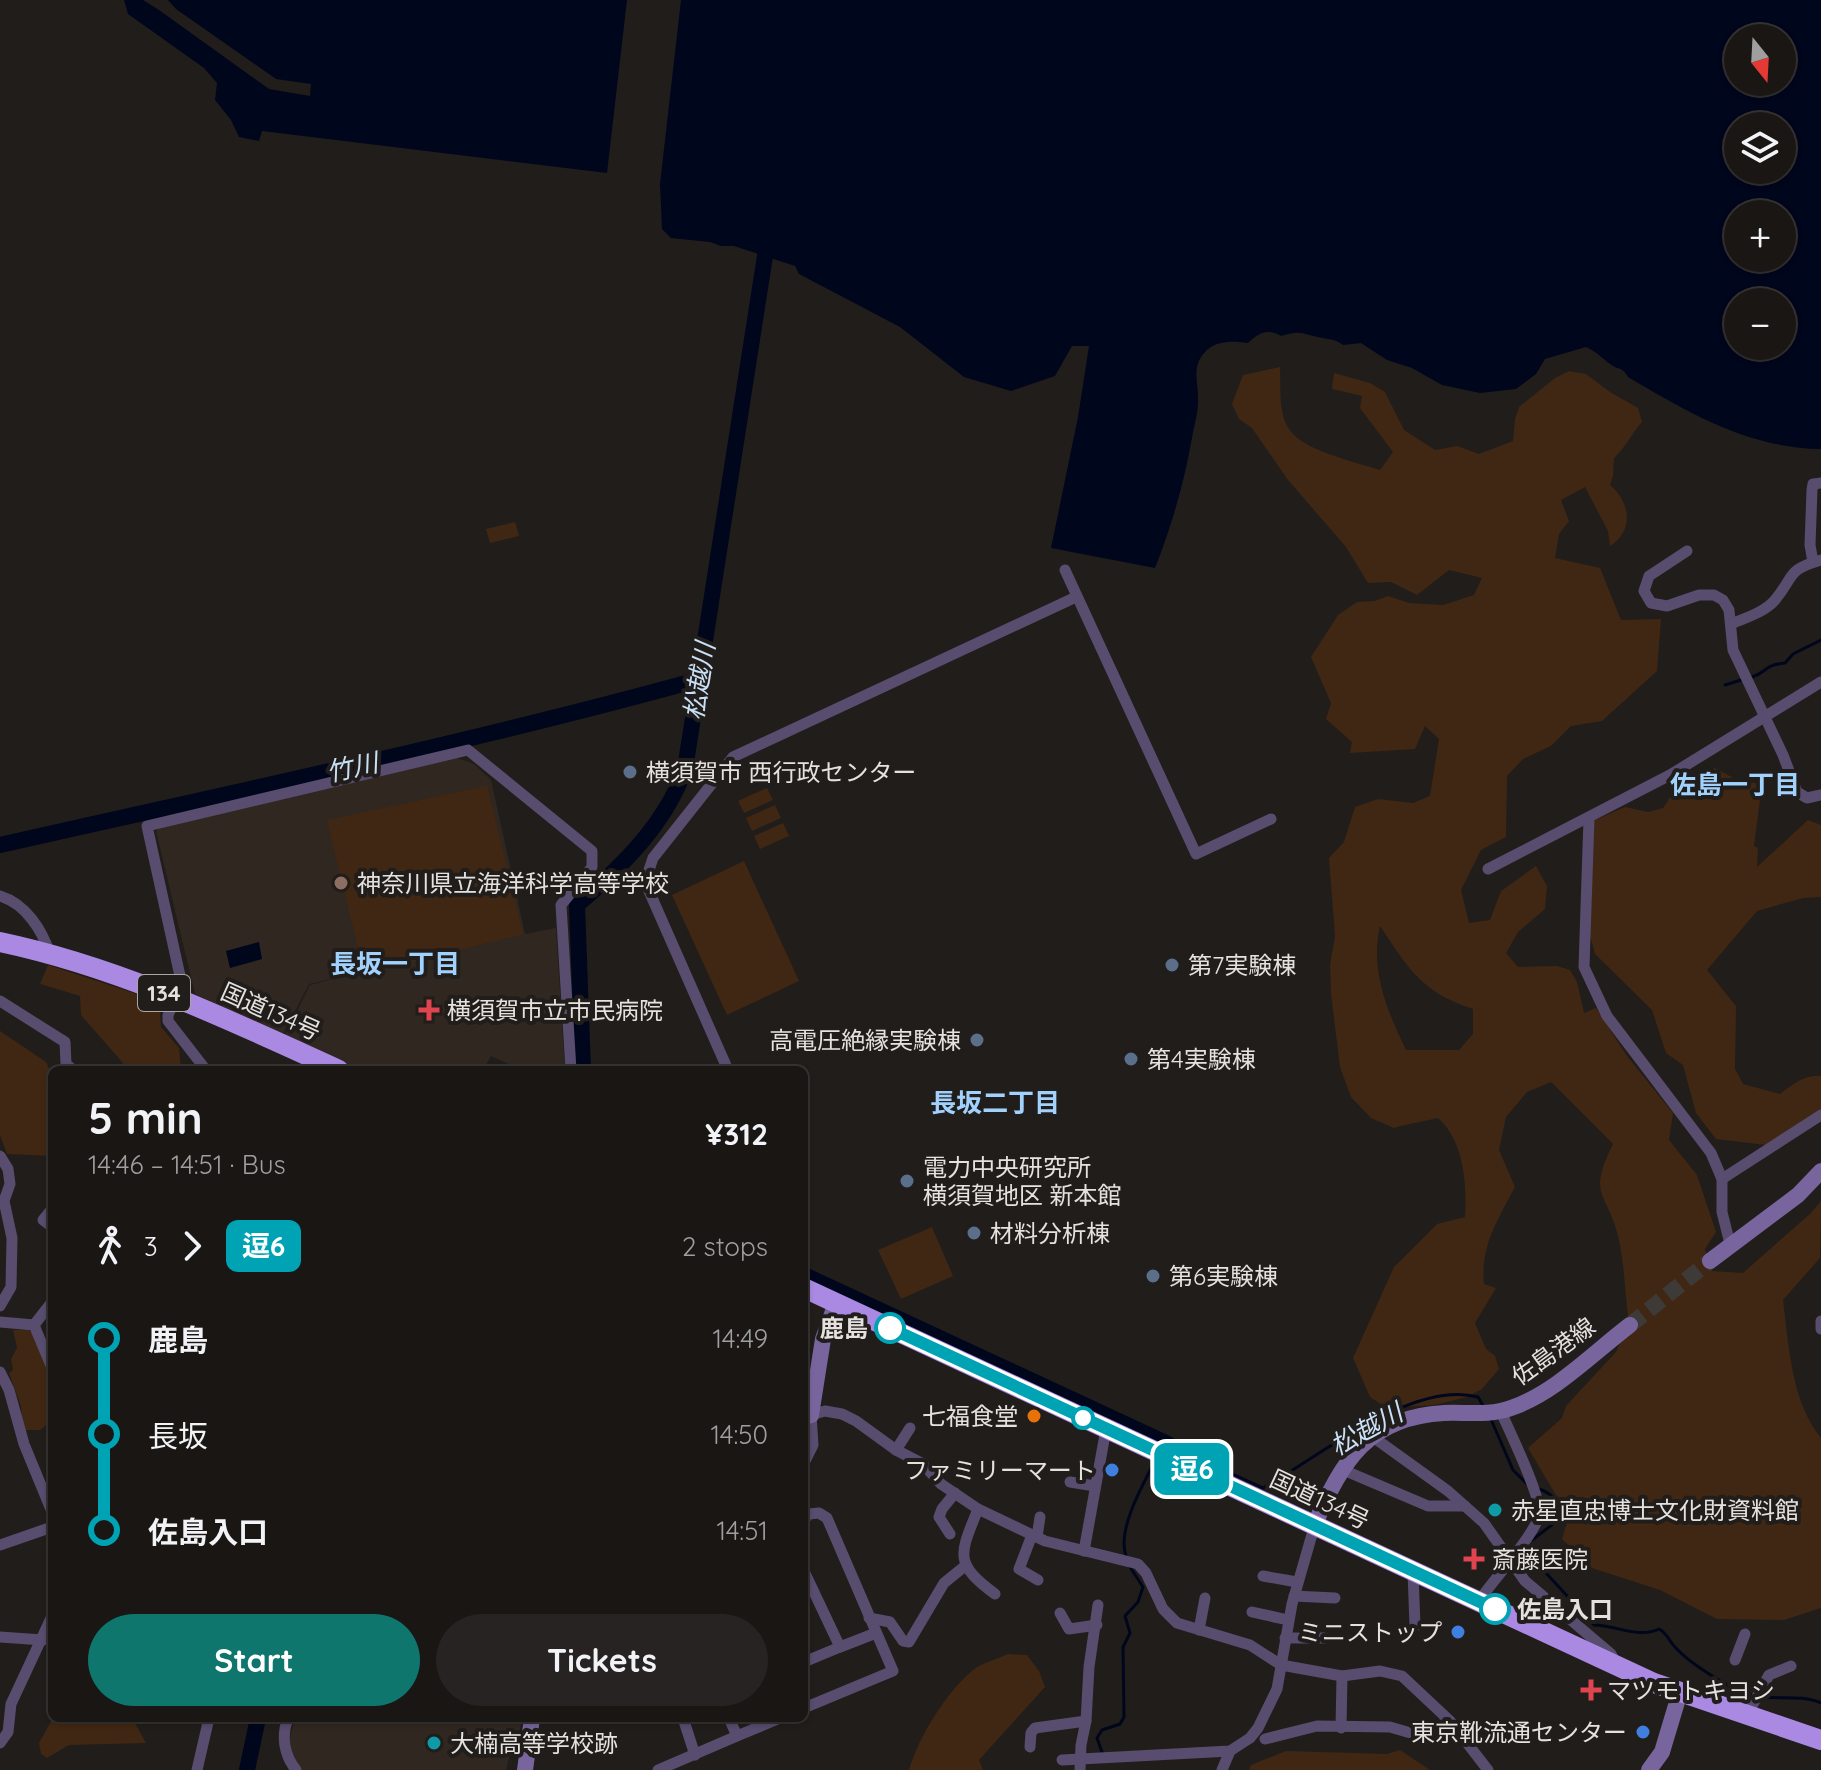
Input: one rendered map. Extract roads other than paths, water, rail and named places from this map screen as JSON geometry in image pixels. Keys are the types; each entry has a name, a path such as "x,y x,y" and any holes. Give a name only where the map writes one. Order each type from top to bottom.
{"highway":[{"name":"国道134号","path":"0,942 86,964 176,997 330,1066"},
{"name":"国道134号","path":"808,1290 1617,1666 1680,1692 1751,1709 1821,1740"}],"main road":[{"path":"1710,1261 1798,1195 1821,1171"},
{"path":"808,1412 823,1339 836,1303"},
{"name":"佐島港線","path":"1315,1524 1341,1469 1373,1437 1402,1421 1423,1416 1499,1412 1532,1399 1555,1385 1630,1325"},
{"path":"1649,1770 1662,1752 1680,1692"},
{"path":"525,1770 531,1722"}],"street":[{"path":"1731,624 1756,614 1775,601 1793,573 1803,565 1817,561 1810,545 1812,490 1813,484 1821,483"},
{"path":"1687,551 1649,576 1644,591 1651,603 1667,606 1699,595 1714,595 1723,600 1729,610 1733,650 1797,792 1807,798 1821,795"},
{"path":"1065,570 1196,854 1271,819"},
{"path":"726,1066 645,882 653,858 733,757 1076,597"},
{"path":"1488,869 1690,764 1821,682"},
{"path":"203,1066 168,1021 182,985 147,826 468,750 592,851 592,867 561,905 571,1066"},
{"path":"1589,818 1584,967 1607,1016 1711,1153 1722,1179 1722,1212 1730,1244"},
{"path":"0,896 29,916 45,938 50,954"},
{"path":"0,1001 65,1042 68,1066"},
{"path":"1722,1179 1821,1115"},
{"path":"0,1156 8,1169 10,1184 4,1201 12,1238 11,1287 0,1306"},
{"path":"34,1325 48,1307"},
{"path":"1821,1321 1821,1329"},
{"path":"0,1322 34,1325"},
{"path":"34,1325 48,1358"},
{"path":"0,1372 48,1502"},
{"path":"808,1455 813,1445 808,1412 842,1414 923,1464 941,1484 978,1509 1035,1536 1138,1564 1146,1573 1163,1609 1177,1623 1250,1645 1281,1665 1342,1676 1380,1671 1402,1676 1450,1721 1488,1770"},
{"path":"1479,1601 1539,1516 1539,1507 1499,1412"},
{"path":"896,1450 910,1428"},
{"path":"1084,1551 1106,1429"},
{"path":"1373,1437 1484,1523 1525,1581 1611,1654 1617,1666"},
{"path":"1341,1469 1428,1506 1465,1506"},
{"path":"1070,1482 1095,1486"},
{"path":"950,1534 939,1517 955,1493"},
{"path":"978,1509 964,1549 965,1566 972,1577 995,1594"},
{"path":"808,1515 819,1513 827,1518 893,1671 808,1706"},
{"path":"1038,1580 1019,1569 1035,1536 1040,1517"},
{"path":"1062,1760 1080,1765 1230,1751 1250,1738 1277,1689 1288,1620 1315,1524"},
{"path":"0,1545 48,1528"},
{"path":"869,1618 890,1622 903,1641 909,1642 944,1583 965,1566"},
{"path":"1413,1572 1415,1626"},
{"path":"1263,1576 1297,1582"},
{"path":"808,1579 840,1647"},
{"path":"1294,1596 1335,1598"},
{"path":"1199,1630 1205,1598"},
{"path":"1080,1765 1098,1605"},
{"path":"1252,1612 1288,1620"},
{"path":"1060,1613 1069,1629 1097,1625"},
{"path":"0,1743 8,1732 11,1704 48,1627"},
{"path":"808,1660 876,1633"},
{"path":"1735,1660 1745,1634"},
{"path":"0,1637 43,1640"},
{"path":"1285,1638 1324,1638"},
{"path":"1751,1709 1760,1688 1774,1671 1791,1666"},
{"path":"1341,1728 1342,1676"},
{"path":"1030,1747 1031,1733 1035,1728 1086,1721"},
{"path":"1265,1739 1317,1726 1390,1727 1414,1734 1450,1721"},
{"path":"197,1770 208,1722"},
{"path":"287,1722 286,1751 296,1770"},
{"path":"684,1722 695,1755"},
{"path":"731,1722 737,1736"},
{"path":"658,1770 770,1722"},
{"path":"1222,1770 1230,1751"}],"water":[{"path":"124,0 143,0 269,89 310,96 311,84 276,79 176,9 168,0 627,0 607,173 262,131 259,141 239,137 231,120 215,100 217,83 204,68 128,14"},
{"path":"681,0 1821,0 1821,449 1769,442 1720,426 1628,377 1586,347 1545,359 1536,374 1516,389 1480,393 1442,385 1412,368 1387,360 1361,343 1343,345 1303,333 1281,336 1267,332 1248,343 1216,344 1207,350 1199,362 1196,374 1198,406 1189,455 1177,504 1155,568 1051,548 1089,346 1072,346 1055,376 1011,391 964,377 900,327 799,274 795,266 734,246 671,238 662,229 660,184"},
{"path":"259,942 262,959 230,968 226,951"}],"waterway":[{"name":"松越川","path":"583,1066 577,905 610,876 654,827 685,769 765,256"},
{"path":"1752,677 1773,665 1785,663 1793,654 1821,640"},
{"name":"竹川","path":"0,845 439,746 701,679"},
{"path":"1725,685 1744,679"},
{"name":"松越川","path":"808,1277 1168,1444"},
{"name":"松越川","path":"1166,1447 1168,1444 1263,1488 1367,1424 1425,1399 1452,1394 1478,1397 1484,1407"},
{"name":"松越川","path":"1490,1417 1513,1470 1529,1486"},
{"path":"1126,1556 1127,1522 1153,1465"},
{"name":"松越川","path":"1532,1540 1553,1524 1559,1514 1552,1497 1536,1488"},
{"name":"松越川","path":"1527,1545 1534,1560 1594,1625 1643,1633 1659,1629 1701,1669 1735,1689 1755,1696"},
{"path":"1103,1755 1097,1738 1102,1730 1120,1724 1124,1717 1123,1647 1130,1633 1125,1616 1138,1602 1143,1587 1130,1567"},
{"name":"松越川","path":"1762,1697 1800,1698 1821,1703"},
{"path":"247,1770 257,1722"}],"tunnel":[{"path":"1630,1325 1710,1261"}],"place":[{"name":"横須賀市 西行政センター","path":"630,772"},
{"name":"神奈川県立海洋科学高等学校","path":"341,883"},
{"name":"第7実験棟","path":"1172,965"},
{"name":"横須賀市立市民病院","path":"429,1010"},
{"name":"高電圧絶縁実験棟","path":"977,1040"},
{"name":"第4実験棟","path":"1131,1059"},
{"name":"電力中央研究所 横須賀地区 新本館","path":"907,1181"},
{"name":"材料分析棟","path":"974,1233"},
{"name":"第6実験棟","path":"1153,1276"},
{"name":"鹿島","path":"890,1328"},
{"name":"七福食堂","path":"1034,1416"},
{"name":"ファミリーマート","path":"1112,1470"},
{"name":"赤星直忠博士文化財資料館","path":"1495,1510"},
{"name":"斎藤医院","path":"1474,1559"},
{"name":"佐島入口","path":"1495,1609"},
{"name":"ミニストップ","path":"1458,1632"},
{"name":"マツモトキヨシ","path":"1591,1690"},
{"name":"東京靴流通センター","path":"1643,1732"},
{"name":"大楠高等学校跡","path":"434,1743"}],"district":[{"name":"佐島一丁目","path":"1735,784"},
{"name":"長坂一丁目","path":"395,963"},
{"name":"長坂二丁目","path":"995,1102"}]}
